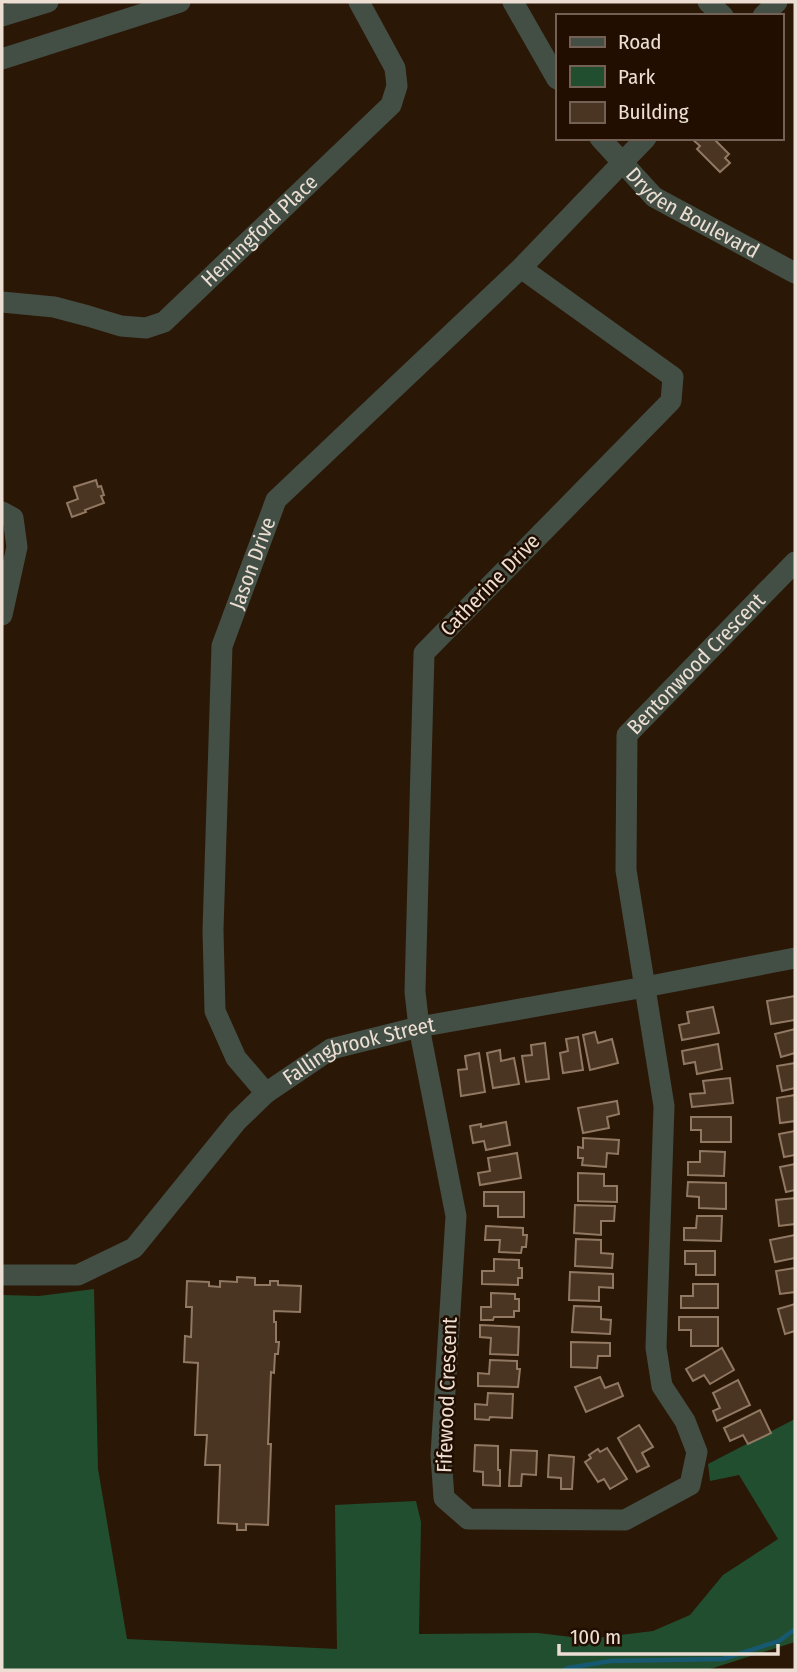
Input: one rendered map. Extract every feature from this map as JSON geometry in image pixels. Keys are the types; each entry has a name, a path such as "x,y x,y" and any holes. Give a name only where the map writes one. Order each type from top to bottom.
{"street":[{"path":"2,16 48,2"},
{"path":"2,59 180,2"},
{"name":"Hemingford Place","path":"2,302 54,307 121,327 146,328 164,322 391,105 397,86 395,68 359,2"},
{"path":"513,2 556,77"},
{"path":"708,2 721,14"},
{"path":"765,14 778,2"},
{"name":"Dryden Boulevard","path":"602,140 654,197 795,273"},
{"name":"Jason Drive","path":"266,1093 236,1058 215,1011 213,930 222,646 276,500 521,268 644,140"},
{"name":"Catherine Drive","path":"419,1027 415,992 424,653 671,401 673,377 521,268"},
{"path":"2,512 13,518 17,547 2,615"},
{"name":"Bentonwood Crescent","path":"645,987 626,870 627,735 795,562"},
{"name":"Fallingbrook Street","path":"2,1275 78,1275 134,1248 237,1121 266,1093 331,1049 419,1027 795,958"},
{"name":"Fifewood Crescent","path":"419,1027 456,1216 441,1455 444,1498 468,1519 625,1520 690,1485 697,1452 685,1421 662,1386 656,1348 664,1105 645,987"}],"green space":[{"path":"94,1289 98,1469 127,1639 337,1649 335,1505 416,1501 421,1522 419,1634 538,1633 588,1639 653,1631 690,1615 723,1575 778,1539 739,1475 710,1481 708,1464 795,1419 795,1642 707,1670 2,1670 2,1295 39,1296"}],"building":[{"path":"693,140 715,140 729,154 725,158 730,163 720,172 697,149 700,146"},
{"path":"96,480 98,487 101,486 104,503 72,517 67,503 78,499 74,487"},
{"path":"795,996 795,1020 771,1024 767,1001"},
{"path":"713,1007 719,1033 682,1040 679,1025 689,1023 687,1012"},
{"path":"795,1029 795,1053 781,1057 775,1034"},
{"path":"595,1032 598,1043 612,1039 618,1063 590,1070 583,1035"},
{"path":"578,1037 583,1070 563,1073 560,1053 568,1051 566,1039"},
{"path":"545,1043 549,1079 526,1082 522,1056 532,1055 531,1045"},
{"path":"718,1044 722,1069 697,1074 695,1062 684,1064 682,1051"},
{"path":"500,1050 501,1061 514,1058 519,1084 493,1088 487,1053"},
{"path":"479,1053 485,1092 461,1096 458,1070 467,1069 465,1056"},
{"path":"795,1063 795,1088 782,1091 777,1066"},
{"path":"730,1078 733,1103 692,1107 690,1094 705,1093 703,1081"},
{"path":"795,1095 795,1121 780,1123 777,1098"},
{"path":"617,1101 619,1114 607,1117 609,1128 583,1133 578,1108"},
{"path":"691,1117 731,1117 731,1142 701,1142 701,1130 691,1130"},
{"path":"506,1122 510,1145 486,1150 484,1141 473,1143 470,1126 481,1124 481,1127"},
{"path":"795,1131 795,1155 784,1157 779,1134"},
{"path":"583,1138 619,1140 618,1154 607,1153 606,1167 582,1165 583,1158 578,1158 578,1147 583,1148"},
{"path":"700,1151 725,1152 724,1176 688,1175 688,1162 700,1162"},
{"path":"517,1153 521,1178 480,1185 478,1173 490,1171 488,1158"},
{"path":"795,1164 795,1190 786,1192 780,1167"},
{"path":"578,1173 604,1174 604,1186 617,1186 617,1202 578,1201"},
{"path":"688,1182 726,1183 726,1209 699,1208 699,1197 687,1196"},
{"path":"484,1192 524,1192 524,1217 498,1217 498,1206 484,1206"},
{"path":"795,1198 795,1224 779,1226 776,1200"},
{"path":"575,1205 615,1206 614,1221 601,1221 601,1235 574,1233"},
{"path":"697,1216 722,1216 721,1241 684,1240 684,1228 696,1228"},
{"path":"486,1226 523,1228 523,1235 527,1235 526,1247 522,1247 521,1253 499,1252 500,1240 485,1240"},
{"path":"795,1235 795,1258 775,1262 770,1240"},
{"path":"576,1239 601,1240 601,1253 613,1254 612,1268 575,1266"},
{"path":"685,1251 715,1251 715,1275 696,1275 696,1264 685,1264"},
{"path":"494,1259 519,1260 522,1278 518,1278 518,1285 482,1284 482,1271 494,1271"},
{"path":"795,1268 795,1292 780,1294 776,1271"},
{"path":"570,1272 613,1274 613,1288 599,1287 599,1301 569,1300"},
{"path":"237,1277 255,1278 255,1285 270,1285 270,1281 278,1281 278,1285 301,1286 300,1312 274,1311 276,1342 279,1342 274,1373 271,1372 268,1525 246,1524 246,1530 237,1530 237,1524 218,1523 220,1465 205,1465 207,1435 195,1435 198,1363 184,1362 185,1336 191,1337 192,1307 186,1307 187,1281 209,1282 209,1286 220,1287 220,1281 237,1282"},
{"path":"693,1284 718,1284 718,1308 681,1308 681,1296 693,1296"},
{"path":"491,1293 515,1294 515,1299 519,1299 519,1311 514,1311 514,1317 481,1320 481,1307 491,1307"},
{"path":"795,1304 795,1331 785,1334 778,1309"},
{"path":"574,1306 601,1307 601,1319 611,1320 610,1334 572,1332"},
{"path":"679,1317 718,1317 718,1346 691,1346 691,1330 679,1330"},
{"path":"480,1325 519,1327 518,1355 490,1354 491,1338 480,1337"},
{"path":"571,1342 610,1343 610,1356 598,1356 597,1368 571,1367"},
{"path":"722,1348 734,1370 710,1384 704,1375 693,1381 686,1369"},
{"path":"490,1360 517,1361 517,1369 520,1369 518,1387 478,1386 478,1373 489,1374"},
{"path":"600,1377 605,1388 618,1383 623,1396 586,1412 575,1387"},
{"path":"738,1380 750,1405 717,1421 713,1411 720,1408 713,1393"},
{"path":"488,1393 513,1394 512,1418 475,1419 475,1404 487,1405"},
{"path":"760,1410 771,1433 748,1444 743,1435 730,1441 724,1428"},
{"path":"639,1425 653,1447 642,1453 649,1466 637,1472 618,1438"},
{"path":"475,1445 498,1446 500,1486 483,1485 483,1472 474,1471"},
{"path":"607,1448 627,1479 610,1489 604,1479 598,1482 585,1462 591,1458 589,1455 598,1449 600,1452"},
{"path":"511,1450 537,1451 536,1475 522,1474 521,1486 509,1486"},
{"path":"549,1455 574,1457 572,1489 561,1489 561,1478 548,1477"}],"waterway":[{"path":"564,1670 610,1661 723,1659 779,1641 795,1629"}]}
